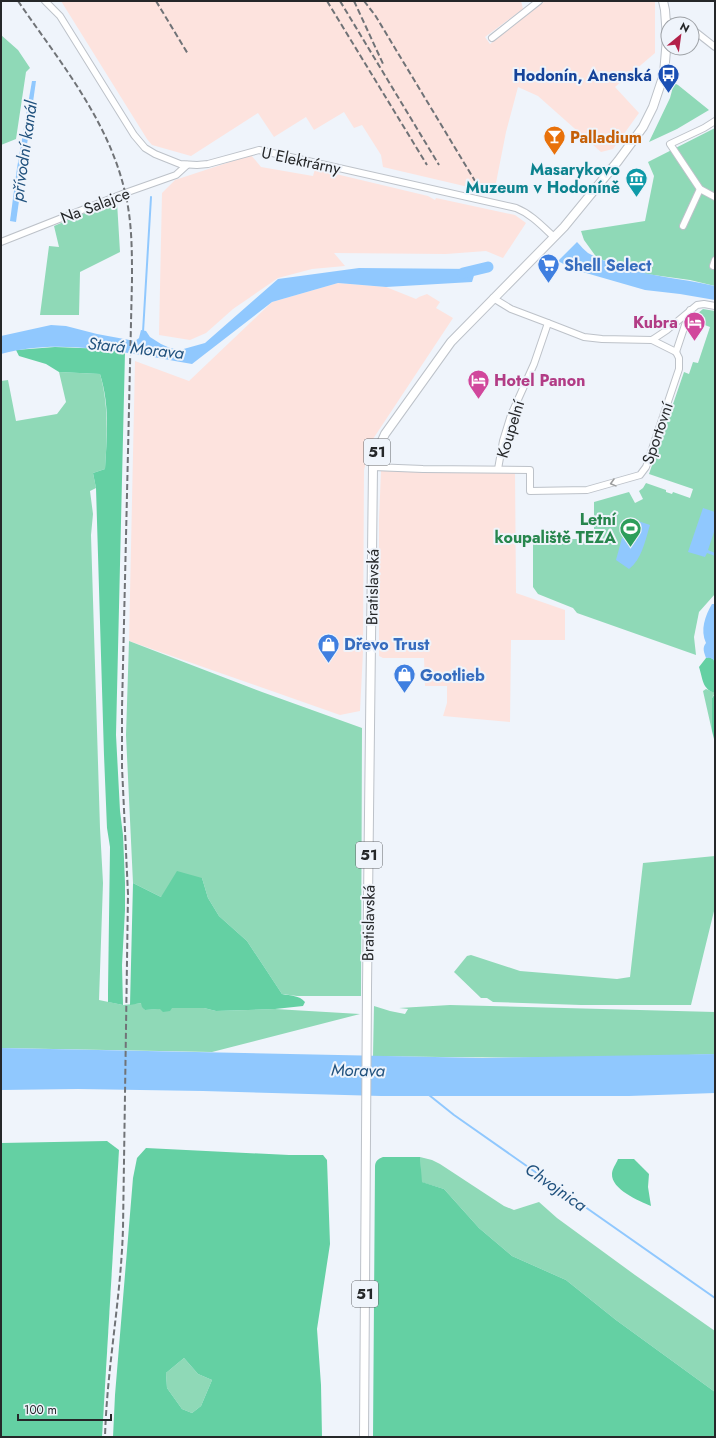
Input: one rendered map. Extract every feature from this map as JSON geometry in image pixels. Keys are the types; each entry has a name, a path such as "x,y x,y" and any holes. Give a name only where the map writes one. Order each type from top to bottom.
{"main road":[{"name":"51","path":"664,1 666,16"},
{"name":"51","path":"554,237 618,161 648,118 659,91 664,74 666,56"},
{"name":"Bratislavská","path":"364,1437 373,467 379,445 451,342 554,237"}],"street":[{"name":"U Elektrárny","path":"45,1 60,16 134,135 145,148 154,154 180,164 187,165 208,164 259,150 516,208 525,212 554,237"},
{"path":"492,38 539,1"},
{"path":"700,35 715,47"},
{"path":"715,121 704,128 670,144 700,189 715,197"},
{"name":"Na Salajce","path":"1,242 176,174 187,165"},
{"path":"683,226 700,189"},
{"path":"493,298 511,309 592,338 652,340 676,352 691,309"},
{"path":"652,340 667,330 697,305 704,304 715,306"},
{"name":"Koupelní","path":"498,469 503,441 511,415 534,364 548,323"},
{"name":"Sportovní","path":"498,469 530,470 530,491 587,490 640,475 644,471 679,369 680,358 676,352"},
{"path":"373,467 498,469"}],"shaded area":[{"path":"61,1 521,1 523,9 485,37 490,44 545,1 655,1 655,53 615,87 639,113 613,149 601,152 538,96 518,87 506,132 494,193 383,167 381,155 362,125 354,128 344,112 314,130 306,117 274,137 258,113 191,156 152,145"},
{"path":"251,155 261,167 313,176 315,169 428,196 435,200 436,198 515,215 526,223 503,258 486,251 446,254 334,253 345,266 312,269 278,278 233,309 206,333 190,340 159,335 162,193 175,180"},
{"path":"338,283 386,287 416,299 427,294 440,302 436,308 453,318 373,439 364,470 363,652 360,711 340,715 129,641 135,361 189,381 272,302"},
{"path":"381,471 515,472 516,593 565,610 565,640 511,640 510,722 443,716 447,703 447,686 425,686 424,658 383,658 379,656 379,520"}],"green space":[{"path":"1,35 18,50 30,68 26,72 16,139 1,145"},
{"path":"674,83 709,110 677,129 649,142 670,98"},
{"path":"715,128 715,286 690,280 646,274 597,258 584,240 581,231 645,221 654,176 648,162"},
{"path":"117,202 120,252 80,272 79,315 40,315 49,246 59,247 54,226 94,209"},
{"path":"703,309 715,311 715,594 699,612 694,637 696,655 577,613 573,608 538,594 533,587 533,543 546,544 547,539 582,539 582,537 583,542 594,542 594,502 629,492 635,503 643,499 639,491 646,483 666,490 666,492 672,494 673,492 690,498 693,489 649,474 684,372 689,374 693,362 698,363 710,327 694,321 697,314"},
{"path":"55,347 106,349 125,352 116,735 125,883 122,965 123,1005 108,1002 110,847 107,828 104,755 96,488 93,473 105,469 107,409 100,374 59,372 46,364 19,356 16,350"},
{"path":"59,372 100,374 106,409 107,433 105,469 93,473 96,488 90,491 93,514 91,535 103,883 99,1000 123,1005 142,1003 145,1010 171,1008 204,1008 216,1011 275,1009 360,1014 212,1052 1,1048 1,381 8,380 16,421 57,414 66,402"},
{"path":"129,641 262,692 362,728 361,996 297,996 282,994 247,941 219,916 208,898 202,878 161,897 133,883 126,735"},
{"path":"709,657 715,662 715,693 705,686 699,667 706,658"},
{"path":"706,689 715,693 712,698 712,731 703,691"},
{"path":"715,694 715,743 712,731 712,698"},
{"path":"715,856 715,907 691,1005 581,1005 493,1002 487,998 481,998 454,972 467,956 471,955 520,971 617,979 630,977 643,863"},
{"path":"177,871 202,878 208,898 219,916 247,941 282,994 300,998 305,1002 303,1006 275,1009 216,1011 204,1008 172,1008 170,1011 163,1012 160,1009 145,1010 141,1003 130,1005 133,883 161,897"},
{"path":"450,1005 715,1012 715,1054 544,1058 373,1056 374,1006 405,1014 408,1009 399,1008"},
{"path":"107,1141 119,1150 102,1437 1,1437 1,1143"},
{"path":"146,1148 289,1155 323,1155 327,1160 330,1244 317,1329 321,1385 322,1437 113,1437 115,1395 133,1178 137,1158","holes":["184,1358 198,1374 212,1380 201,1406 192,1413 182,1409 167,1388 166,1373"]},
{"path":"383,1157 420,1157 422,1182 444,1189 479,1228 512,1256 566,1280 616,1320 715,1392 715,1437 373,1437 375,1167 377,1160"},
{"path":"420,1157 440,1164 504,1206 514,1210 539,1202 557,1218 715,1331 715,1392 616,1320 566,1280 512,1256 479,1228 444,1189 421,1182"},
{"path":"618,1159 634,1159 649,1174 648,1187 651,1206 627,1194 616,1185 612,1174 613,1168"},
{"path":"184,1358 198,1374 212,1380 201,1406 192,1413 182,1409 167,1388 166,1373"}],"water":[{"name":"přívodní kanál","path":"32,81 36,81 16,222 10,221 17,168"},
{"path":"577,242 588,253 610,263 649,274 715,286 715,300 645,290 579,271 558,261"},
{"path":"359,268 476,269 472,282 386,287 338,283 272,302 192,364 121,352 72,347 24,349 1,354 1,336 51,325 66,326 97,334 135,341 139,338 141,330 146,331 150,337 161,344 180,350 205,343 278,279"},
{"path":"703,508 715,512 715,529 708,550 715,553 715,556 707,553 705,557 688,552"},
{"name":"Letní koupaliště TEZA","path":"635,520 650,525 640,555 629,569 616,560 622,538 627,537 626,531"},
{"path":"712,604 715,604 715,662 711,658 706,658 704,647 706,643 703,633 707,613"},
{"name":"Morava","path":"1,1048 482,1058 715,1054 715,1093 629,1096 381,1096 78,1089 1,1090"}],"waterway":[{"path":"143,332 151,197"},
{"name":"Stará Morava","path":"463,273 488,267"},
{"name":"Chvojnica","path":"429,1095 454,1115 715,1298"}],"railway":[{"path":"18,1 80,92 107,140 117,165 125,192 131,236 132,280 122,708 122,767 128,894 123,1228 120,1280 108,1385 105,1437"},
{"path":"156,1 188,54"},
{"path":"327,1 427,165"},
{"path":"340,1 439,165"},
{"path":"354,1 384,66"},
{"path":"364,1 375,15 475,181"}],"place":[{"name":"Hodonín, Anenská","path":"668,94"},
{"name":"Palladium","path":"555,156"},
{"name":"Masarykovo Muzeum v Hodoníně","path":"636,198"},
{"name":"Shell Select","path":"548,284"},
{"name":"Kubra","path":"694,342"},
{"name":"Hotel Panon","path":"479,400"},
{"name":"Letní koupaliště TEZA","path":"631,548"},
{"name":"Dřevo Trust","path":"328,664"},
{"name":"Gootlieb","path":"404,694"}]}
